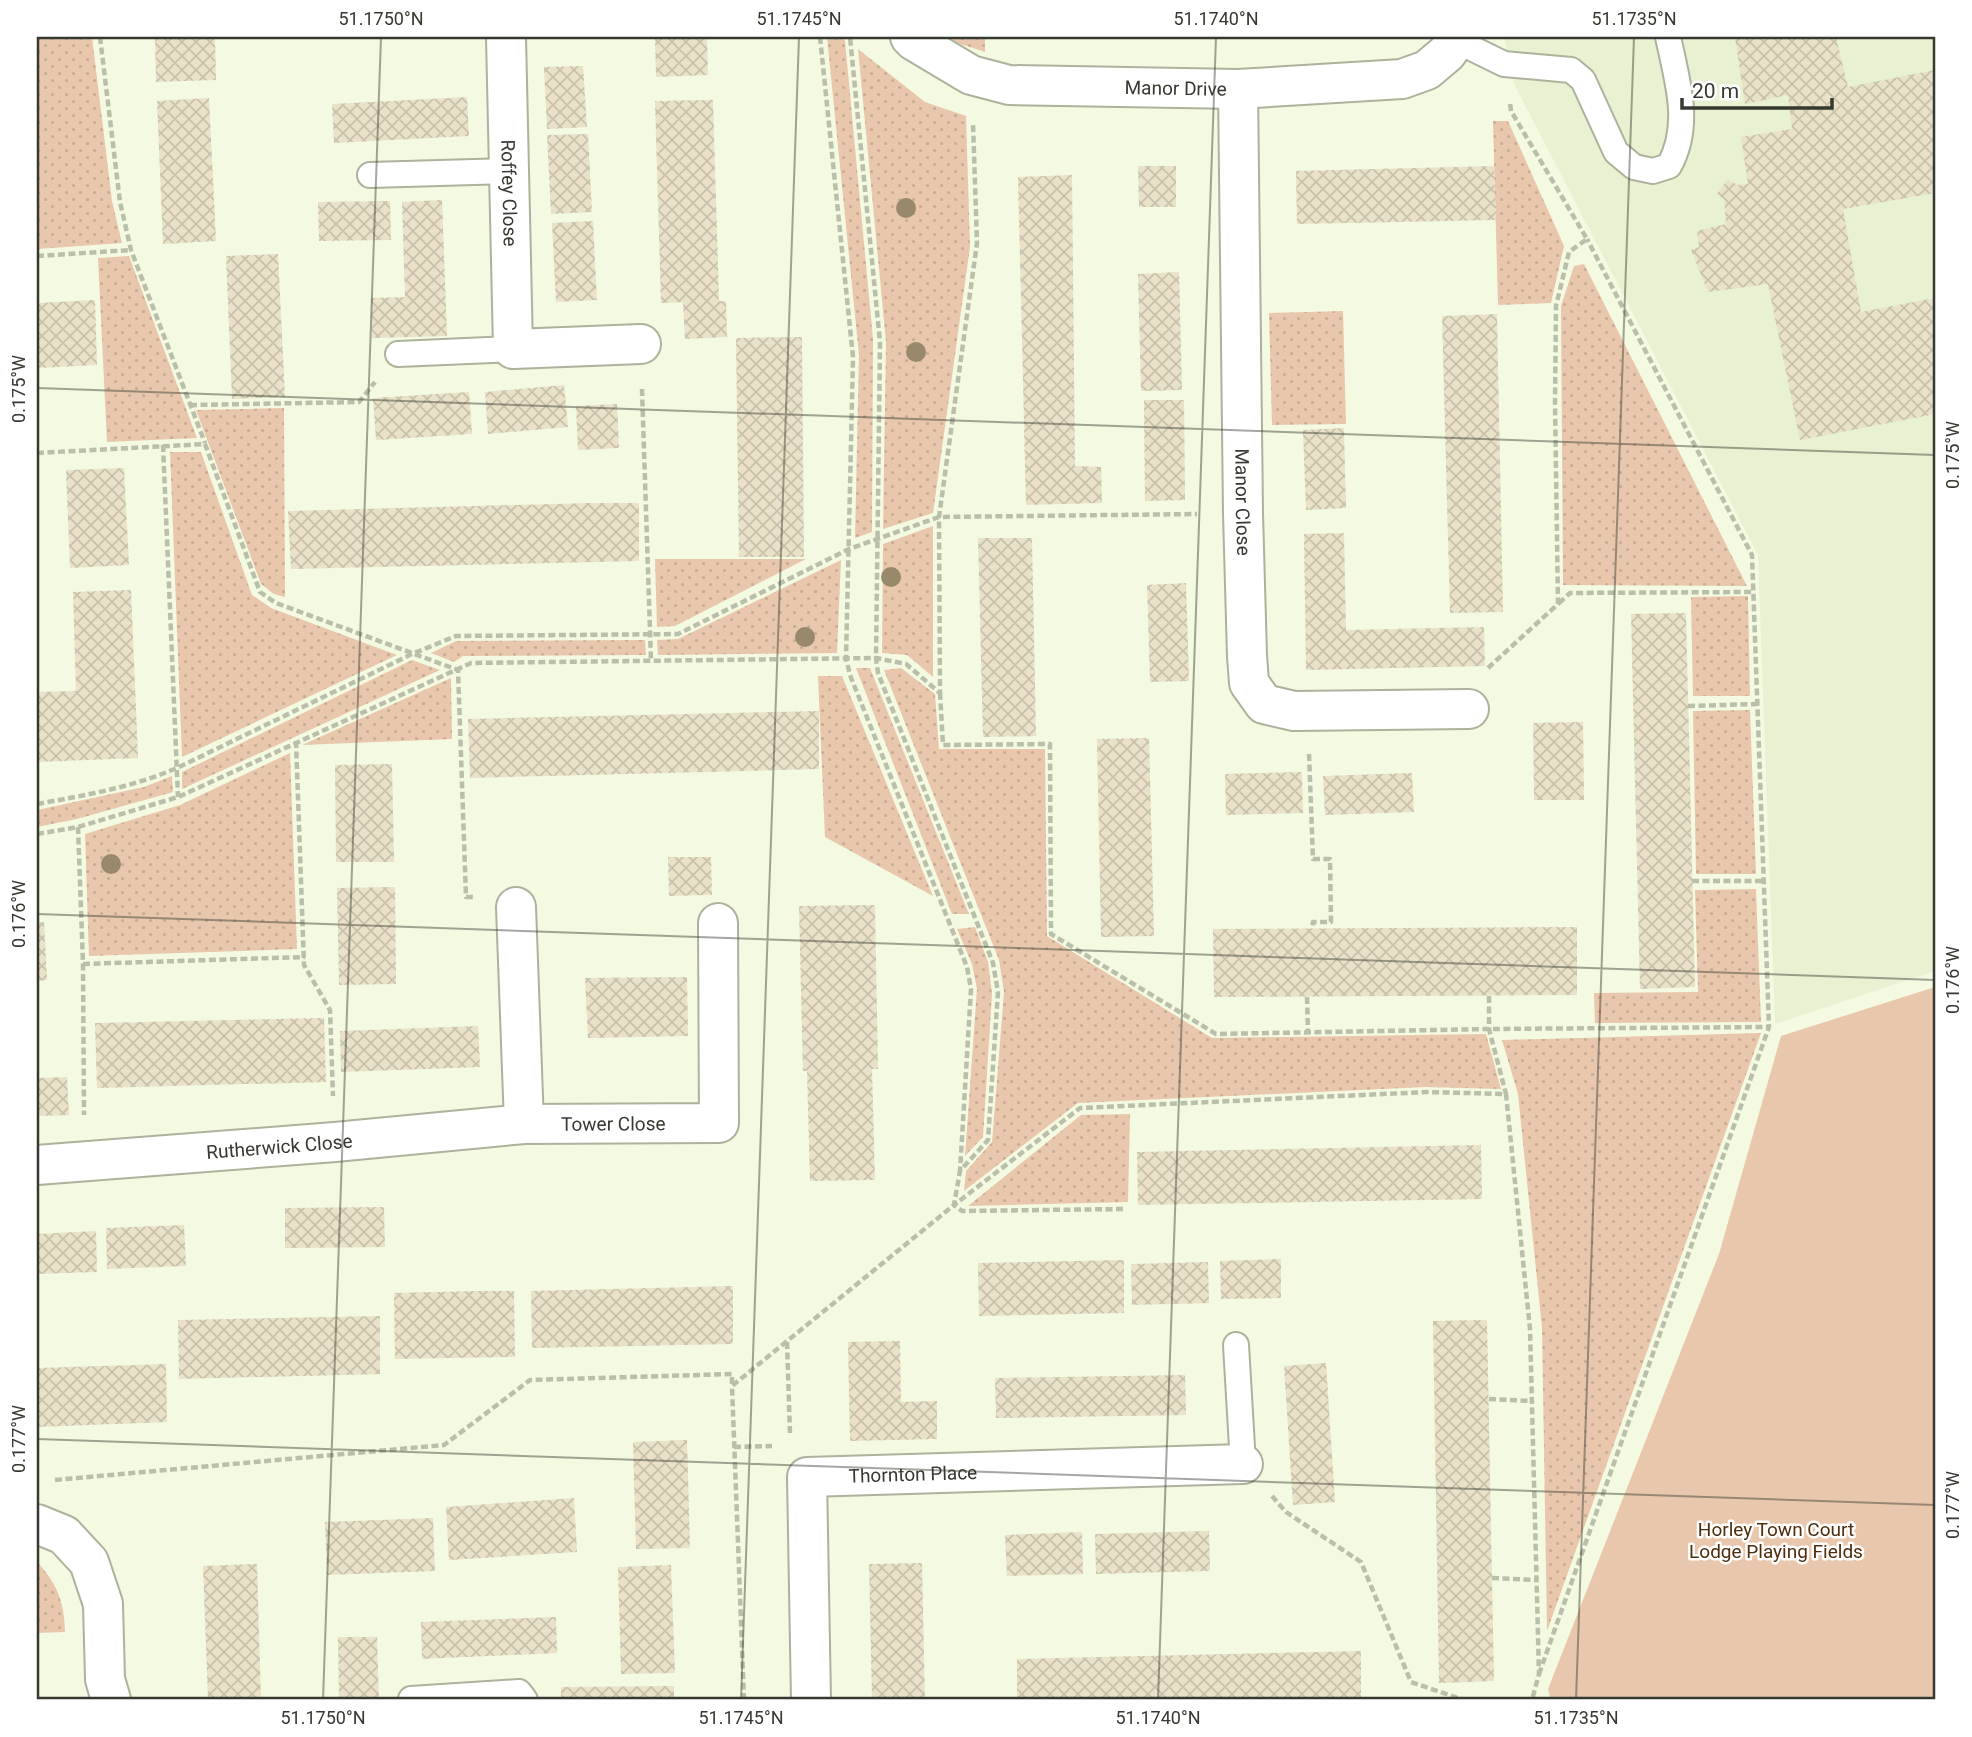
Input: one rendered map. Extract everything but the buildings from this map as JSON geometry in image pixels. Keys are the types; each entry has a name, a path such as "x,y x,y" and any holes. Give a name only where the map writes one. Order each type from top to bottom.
{"street":[{"name":"Roffey Close","path":"506,37 513,349"},
{"name":"Manor Drive","path":"910,37 971,75 1009,85 1238,89 1402,79 1427,71 1454,44"},
{"name":"Manor Close","path":"1238,89 1243,513 1249,683 1264,704 1294,711 1469,709"},
{"path":"513,349 641,344"},
{"path":"516,907 524,1124"},
{"name":"Tower Close","path":"524,1124 719,1123 718,923"},
{"name":"Rutherwick Close","path":"37,1165 524,1124"},
{"name":"Thornton Place","path":"811,1700 807,1477 1244,1464"},
{"path":"37,1524 64,1535 89,1562 103,1604 105,1679 111,1700"}],"lane":[{"path":"1454,44 1504,64 1571,70 1583,80 1616,152 1634,167 1653,171 1669,166 1677,152 1683,106 1668,37"},
{"path":"370,175 509,171"},
{"path":"398,354 513,349"},
{"path":"1236,1345 1244,1464"},
{"path":"411,1699 519,1692 525,1700"}],"path":[{"path":"100,37 120,202 131,250 260,592 276,603 457,670"},
{"path":"820,37 853,357 846,658 850,675 967,967 971,989 960,1171 954,1205"},
{"path":"850,38 880,342 878,673 993,963 998,992 988,1140 960,1171"},
{"path":"1504,64 1511,111 1587,239 1752,555 1769,1027 1532,1700"},
{"path":"971,75 977,243 939,517 943,745 1050,744 1051,934 1216,1034 1769,1027"},
{"path":"1558,604 1556,306 1569,252 1587,239"},
{"path":"37,256 131,250"},
{"path":"641,344 651,661"},
{"path":"190,405 359,402 398,354"},
{"path":"37,453 205,444"},
{"path":"163,445 178,797"},
{"path":"37,804 133,784 177,768 412,654 456,636 678,634 849,549 939,517 1243,513"},
{"path":"1469,709 1468,687 1570,593 1754,592"},
{"path":"37,834 78,827 178,797 471,663 876,658 905,664 940,693"},
{"path":"457,670 466,897 516,897 516,907"},
{"path":"1688,706 1757,704"},
{"path":"1307,711 1313,859 1330,859 1331,922 1312,922 1312,929"},
{"path":"296,741 304,965 330,1010 335,1142"},
{"path":"78,827 83,964 85,1161"},
{"path":"1692,881 1763,881"},
{"path":"83,964 305,957"},
{"path":"1489,996 1489,1029 1506,1094 1530,1329 1539,1674"},
{"path":"1307,997 1308,1032"},
{"path":"732,1386 954,1205 1080,1108 1427,1092 1506,1094"},
{"path":"954,1205 962,1211 1123,1209"},
{"path":"787,1342 790,1446"},
{"path":"50,1480 444,1445 530,1380 732,1374 744,1700"},
{"path":"1489,1399 1531,1401"},
{"path":"1244,1464 1286,1512 1361,1562 1411,1682 1464,1700"},
{"path":"1492,1578 1537,1580"}],"shaded area":[{"path":"1504,37 1935,37 1935,971 1775,1024 1758,555 1515,86"}],"green space":[{"path":"37,37 92,37 112,201 122,243 37,249"},
{"path":"827,37 843,37 845,41 873,339 872,532 855,538 859,355"},
{"path":"940,37 985,37 985,52 942,38"},
{"path":"858,49 925,102 966,116 970,247 933,513 883,529 886,342"},
{"path":"1493,121 1508,121 1564,246 1551,303 1498,305"},
{"path":"129,256 197,438 107,442 98,258"},
{"path":"1584,264 1747,586 1563,585 1561,306 1574,266"},
{"path":"1343,311 1346,424 1272,425 1269,313"},
{"path":"284,408 285,597 274,594 261,584 196,410"},
{"path":"170,452 201,452 252,595 271,608 397,655 182,757"},
{"path":"933,526 933,677 907,655 882,653 883,544"},
{"path":"655,559 806,559 675,626 657,627"},
{"path":"841,560 837,653 658,655 657,640 678,639"},
{"path":"1748,596 1750,696 1693,696 1691,597"},
{"path":"645,640 646,655 463,656 454,662 431,653 456,641"},
{"path":"412,660 440,670 182,789 182,772"},
{"path":"856,668 870,668 969,914 952,914"},
{"path":"901,668 935,694 939,749 1045,749 1047,936 1212,1038 1486,1034 1501,1089 1425,1087 1078,1103 964,1191 966,1171 992,1142 1004,992 999,960 884,670"},
{"path":"818,676 842,676 933,896 825,837"},
{"path":"451,678 452,739 302,745"},
{"path":"1750,710 1756,874 1696,874 1693,711"},
{"path":"290,753 297,949 89,956 85,834 180,805"},
{"path":"172,776 173,792 77,819 37,827 37,810 144,787"},
{"path":"1756,889 1761,1022 1595,1023 1594,993 1698,992 1695,890"},
{"path":"975,927 988,962 992,993 983,1137 965,1156 977,989 972,964 957,929"},
{"name":"Horley Town Court Lodge Playing Fields","path":"1935,987 1935,1700 1551,1700 1548,1689 1719,1254 1781,1036"},
{"path":"1761,1033 1547,1631 1542,1328 1518,1094 1502,1040"},
{"path":"1130,1114 1128,1202 968,1206 1081,1115"},
{"path":"37,1562 58,1594 65,1632 37,1633"}]}
